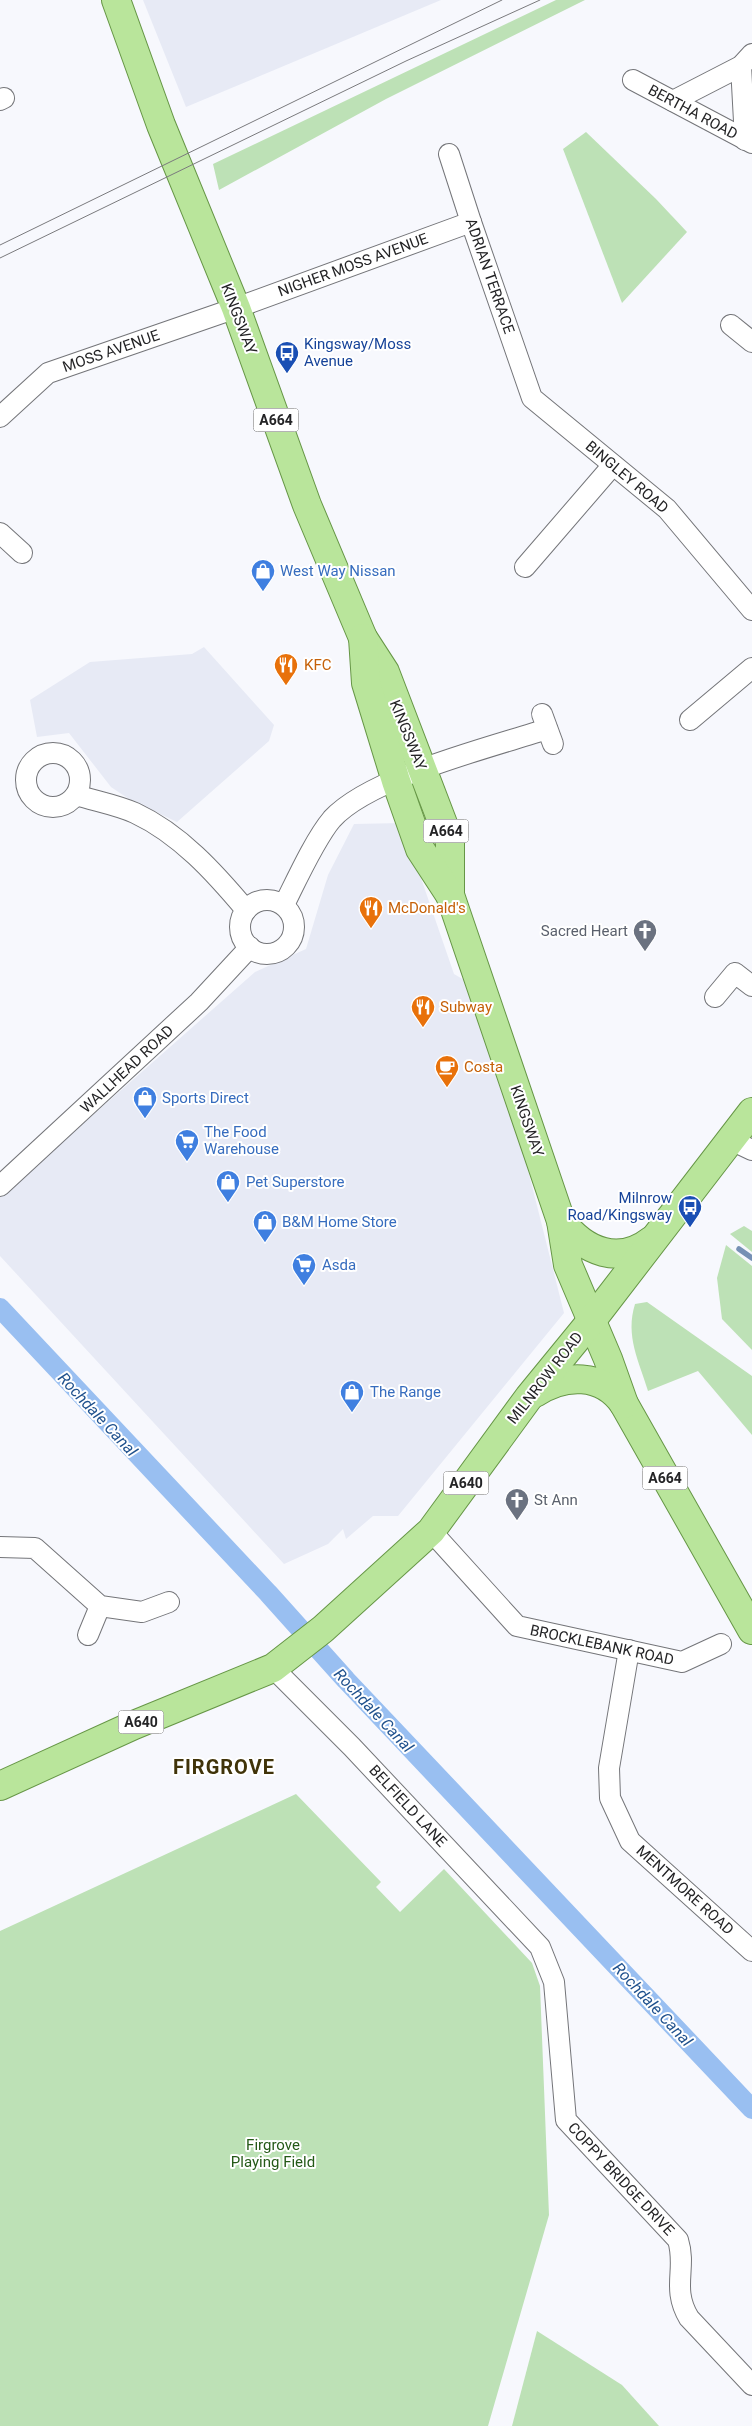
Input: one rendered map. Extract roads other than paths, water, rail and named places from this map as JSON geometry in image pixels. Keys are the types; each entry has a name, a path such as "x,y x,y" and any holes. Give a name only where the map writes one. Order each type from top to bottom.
{"main road":[{"name":"KINGSWAY","path":"116,0 161,125 236,308 307,505 363,638 385,672 450,842 450,895"},
{"name":"KINGSWAY","path":"363,638 366,683 396,781 420,849 450,895 561,1221 568,1265 592,1320"},
{"name":"MILNROW ROAD","path":"279,1665 323,1629 431,1531 529,1396 592,1320 655,1238 742,1145 752,1112"},
{"name":"A664","path":"561,1221 587,1245 608,1253 633,1252 655,1238"},
{"name":"A664","path":"592,1320 624,1404 752,1630"},
{"name":"A664","path":"529,1396 560,1381 583,1379 606,1387 624,1404"},
{"name":"A640","path":"0,1786 134,1725 279,1665"}],"street":[{"path":"673,101 746,60 749,142"},
{"name":"BERTHA ROAD","path":"633,80 749,142"},
{"name":"ADRIAN TERRACE","path":"449,154 470,222 532,398"},
{"name":"NIGHER MOSS AVENUE","path":"236,308 470,222"},
{"name":"MOSS AVENUE","path":"0,417 48,373 236,308"},
{"path":"731,325 752,342"},
{"name":"BINGLEY ROAD","path":"532,398 667,508 752,610"},
{"path":"525,567 613,464"},
{"path":"0,533 22,553"},
{"path":"690,720 752,668"},
{"path":"284,905 331,820 356,799 423,770 547,729"},
{"path":"76,795 134,813 177,840 214,872 246,910"},
{"path":"261,900 270,900 284,905 294,921 292,937 288,944 273,953 265,953 250,947 244,941 240,925 246,910 261,900"},
{"name":"WALLHEAD ROAD","path":"0,1186 199,1002 250,947"},
{"path":"714,998 735,972 752,986"},
{"name":"BROCKLEBANK ROAD","path":"431,1531 517,1626 682,1662 721,1644"},
{"path":"0,1547 36,1548 100,1606 142,1612 170,1602"},
{"path":"88,1635 100,1606"},
{"name":"MENTMORE ROAD","path":"629,1650 609,1768 610,1798 630,1841 752,1951"},
{"name":"BELFIELD LANE","path":"279,1665 352,1747 540,1946"},
{"name":"COPPY BRIDGE DRIVE","path":"540,1946 554,1982 566,2120 678,2240 682,2253 679,2296 682,2306 689,2318 752,2385"}],"waterway":[{"path":"739,1249 752,1258"},
{"name":"Rochdale Canal","path":"0,1308 268,1593 346,1680 752,2109"}],"tram line":[{"path":"0,245 502,0"},
{"path":"0,258 406,61 540,0"}],"place":[{"name":"Kingsway/Moss Avenue","path":"287,374"},
{"name":"West Way Nissan","path":"263,592"},
{"name":"KFC","path":"286,686"},
{"name":"McDonald's","path":"371,929"},
{"name":"Sacred Heart","path":"645,952"},
{"name":"Subway","path":"423,1028"},
{"name":"Costa","path":"447,1088"},
{"name":"Sports Direct","path":"145,1119"},
{"name":"The Food Warehouse","path":"187,1162"},
{"name":"Pet Superstore","path":"228,1203"},
{"name":"Milnrow Road/Kingsway","path":"690,1228"},
{"name":"B&M Home Store","path":"265,1243"},
{"name":"Asda","path":"304,1286"},
{"name":"The Range","path":"352,1413"},
{"name":"St Ann","path":"517,1521"}],"district":[{"name":"FIRGROVE","path":"224,1767"}],"park label":[{"name":"Firgrove Playing Field","path":"273,2154"}]}
